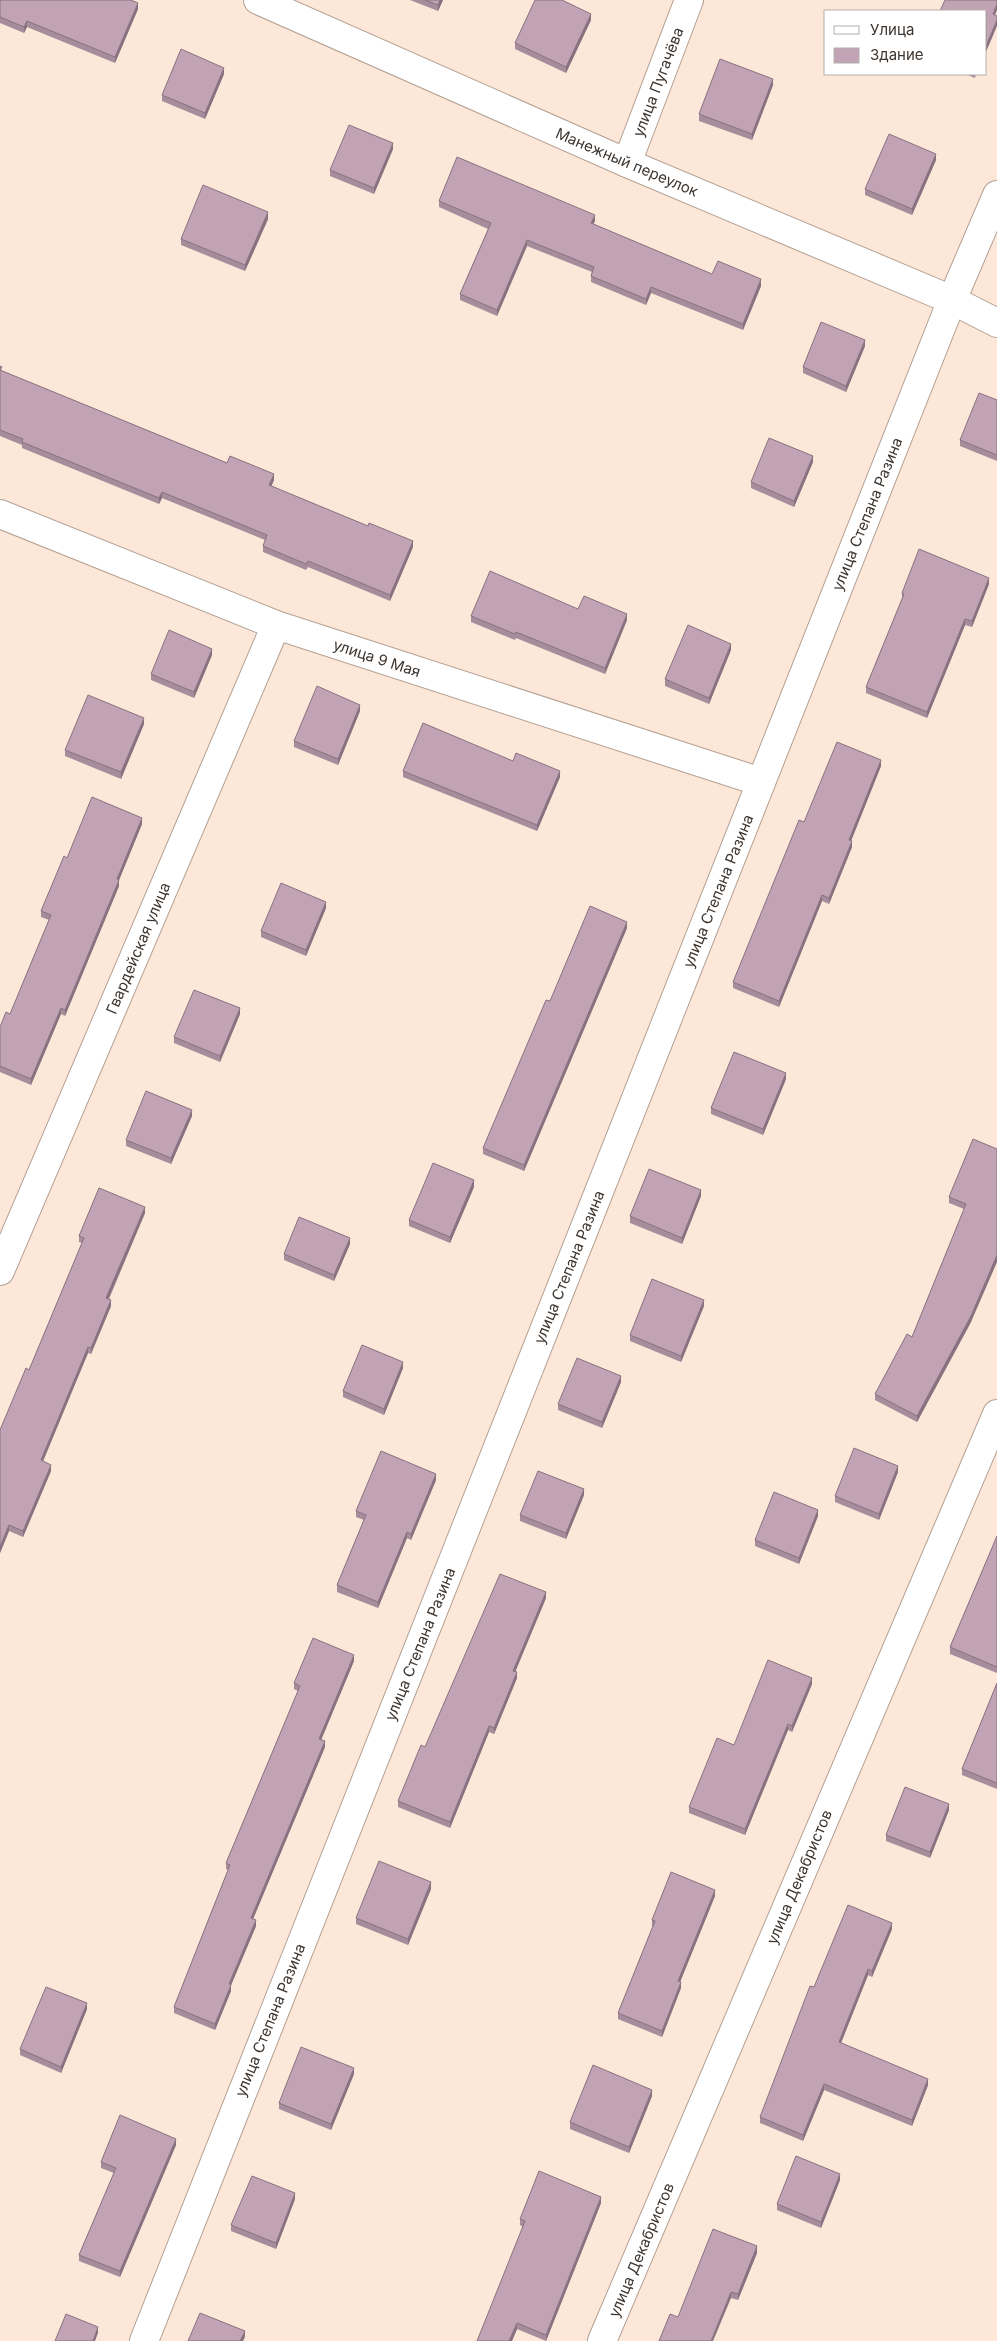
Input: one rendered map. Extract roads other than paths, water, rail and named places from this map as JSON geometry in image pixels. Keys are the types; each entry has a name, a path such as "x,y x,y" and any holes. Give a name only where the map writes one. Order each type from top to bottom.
{"street":[{"name":"улица Пугачёва","path":"627,163 689,0"},
{"name":"Манежный переулок","path":"268,2 627,163 952,300 997,323"},
{"name":"улица Степана Разина","path":"144,2341 952,300 997,195"},
{"name":"улица 9 Мая","path":"0,514 276,625 762,782"},
{"name":"Гвардейская улица","path":"0,1271 276,625"},
{"name":"улица Декабристов","path":"602,2341 997,1414"}]}
